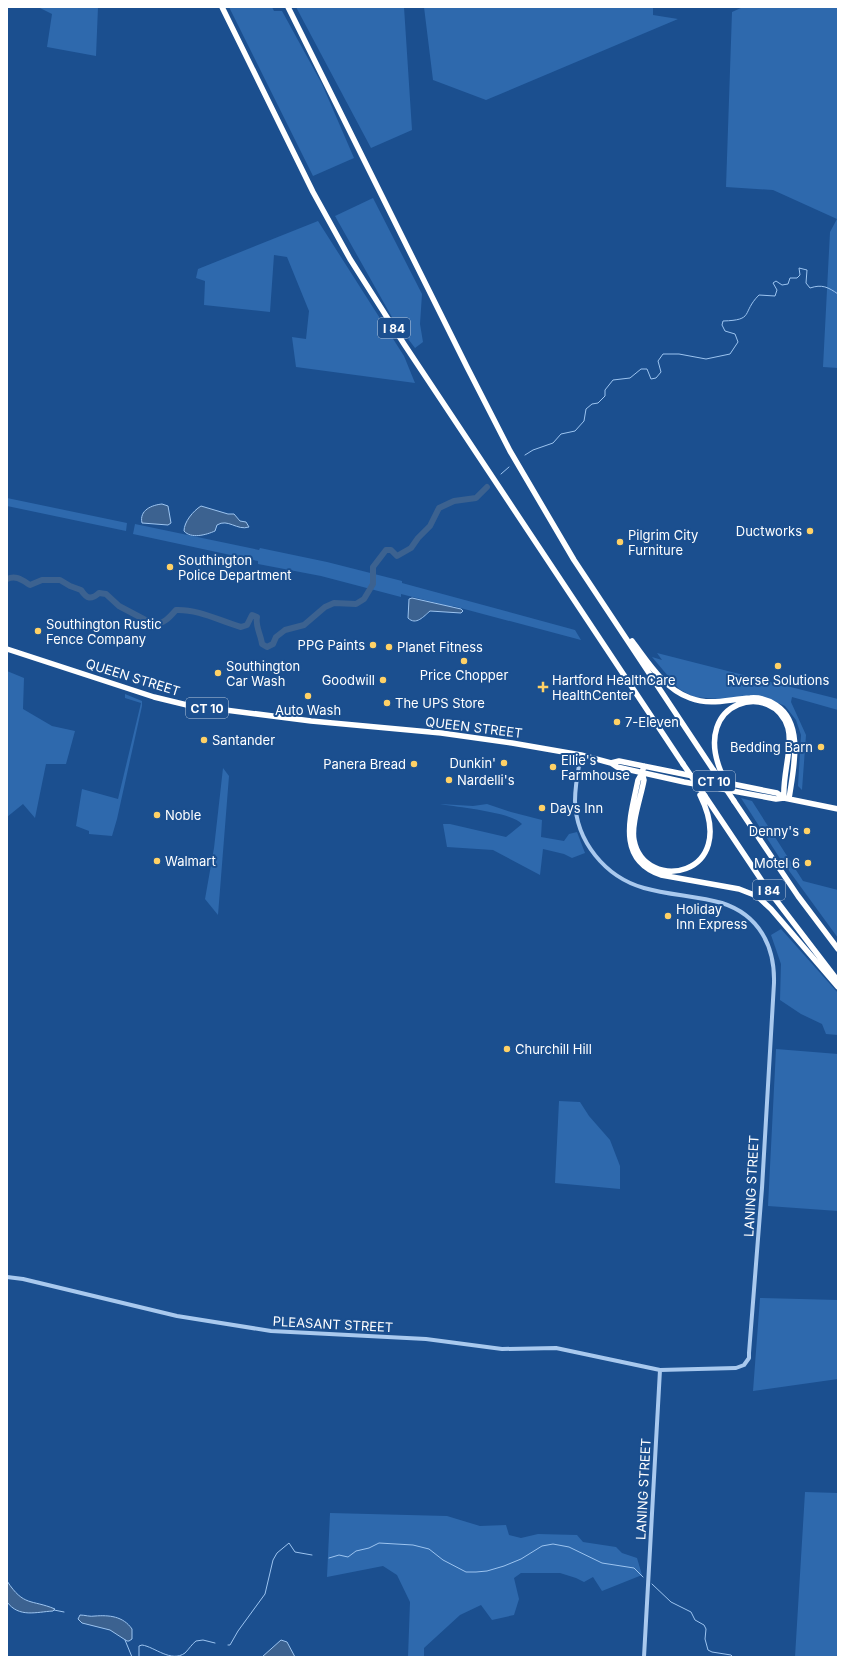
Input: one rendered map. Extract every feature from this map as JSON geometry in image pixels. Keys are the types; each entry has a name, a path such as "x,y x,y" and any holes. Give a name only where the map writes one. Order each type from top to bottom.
{"highway":[{"name":"I 84","path":"222,7 290,148 350,259 393,328 596,631 702,795 770,892 838,981"},
{"name":"I 84","path":"288,7 495,424 553,527 734,801 795,891 838,949"},
{"path":"629,640 674,690 691,699 712,703 760,698 775,704 784,712 793,728 795,741 786,799"},
{"name":"QUEEN STREET","path":"7,649 154,697 187,705 311,721 440,733 532,746 581,755 611,763 617,767 642,773 769,798 786,799 838,809"},
{"path":"734,801 720,772 715,757 713,739 716,727 722,716 732,708 741,704 755,702 768,706 780,715 788,729 789,740 783,788 786,799"},
{"name":"QUEEN STREET","path":"611,763 618,761 777,793 786,799"},
{"path":"644,766 638,780 629,833 633,852 641,863 650,870 661,875 739,889 757,896 771,908 838,987"},
{"path":"642,773 644,780 634,828 634,839 644,860 657,868 672,871 683,870 699,861 707,850 710,838 710,824 702,795"}],"street":[{"name":"LANING STREET","path":"581,755 575,794 577,819 587,843 601,862 620,878 640,887 722,903 740,912 752,921 761,932 771,952 774,967 762,1188 748,1358 744,1365 736,1368 660,1370 644,1657"},
{"name":"PLEASANT STREET","path":"7,1277 177,1316 271,1331 426,1339 502,1348 556,1348 660,1370"}],"shaded area":[{"path":"38,7 98,7 96,56 47,47 52,14"},
{"path":"229,7 272,7 274,11 282,11 322,84 354,158 313,176"},
{"path":"296,7 404,7 412,130 371,148"},
{"path":"424,7 653,7 653,15 678,19 486,100 433,80"},
{"path":"743,7 838,7 838,368 823,367 830,232 837,219 773,190 726,187 732,12"},
{"path":"373,198 422,294 420,324 423,342 415,348 393,319 335,216"},
{"path":"318,221 404,356 415,383 296,367 292,337 306,339 309,311 287,257 274,255 270,312 204,305 205,281 196,278 198,269"},
{"path":"7,498 127,523 126,531 7,506"},
{"path":"162,504 168,506 171,523 168,525 142,523 142,515 147,509"},
{"path":"201,506 228,514 234,514 240,521 246,522 249,527 245,528 221,523 217,525 215,531 199,536 191,535 184,531 184,528 187,520"},
{"path":"135,524 259,550 260,548 327,562 402,581 402,583 575,630 581,640 453,606 401,594 401,597 321,576 258,564 258,561 133,534"},
{"path":"412,598 461,609 463,611 461,613 430,611 423,618 414,621 408,618 409,599"},
{"path":"657,653 838,699 838,710 792,697 791,702 806,735 802,790 798,786 801,735 796,720 785,706 771,700 694,697 679,689 652,657 662,660"},
{"path":"7,671 24,678 23,709 52,726 75,731 66,764 46,764 35,818 23,804 7,817"},
{"path":"125,694 142,701 142,706 117,819 112,836 89,834 89,831 76,826 82,789 118,799 141,703 125,698"},
{"path":"223,768 229,776 218,915 205,899 214,848"},
{"path":"741,798 752,801 803,881 838,890 838,938 779,857"},
{"path":"440,804 473,806 487,804 542,820 541,837 564,841 569,834 577,832 585,853 572,858 564,854 543,849 540,875 493,850 447,847 443,824 450,824 506,837 522,824 507,816 496,813"},
{"path":"781,929 838,993 838,1035 826,1034 822,1024 801,1014 780,1000 781,964 771,935"},
{"path":"776,1049 838,1054 838,1211 768,1206"},
{"path":"559,1101 580,1102 589,1116 610,1140 620,1166 620,1189 555,1183"},
{"path":"760,1298 838,1300 838,1379 753,1391"},
{"path":"805,1492 838,1493 838,1657 795,1657"},
{"path":"330,1513 447,1516 480,1526 506,1525 509,1535 521,1538 538,1534 577,1535 583,1542 616,1547 622,1553 637,1558 642,1575 602,1591 593,1577 584,1582 560,1573 521,1573 514,1578 519,1599 514,1615 492,1620 481,1605 460,1615 424,1648 424,1657 408,1657 410,1602 397,1575 383,1566 327,1577"},
{"path":"7,1581 23,1599 55,1609 53,1611 34,1613 17,1610 7,1602"},
{"path":"80,1615 110,1616 120,1619 132,1629 132,1639 127,1641 110,1630 82,1623 78,1619"},
{"path":"281,1640 287,1642 295,1657 262,1657"}],"waterway":[{"path":"525,455 533,450 553,443 561,434 575,431 584,421 586,409 592,404 598,403 605,396 605,390 613,380 630,378 641,369 647,369 651,379 656,378 661,372 658,361 663,354 679,354 706,359 730,354 738,342 735,334 725,331 722,325 723,321 740,319 744,317 759,295 775,296 777,290 773,283 776,281 782,285 788,284 790,278 797,278 800,275 799,268 807,270 806,283 810,288 818,286 825,287 838,294"},
{"path":"501,474 509,467"},
{"path":"7,579 16,578 30,585 42,580 60,580 81,590 89,598 94,597 99,593 106,594 119,606 153,624 163,622 176,610 201,613 241,627 247,625 252,615 257,617 257,624 262,644 267,647 273,644 276,637 285,630 304,625 325,607 334,603 356,604 364,599 373,584 373,567 386,550 391,550 397,556 411,548 418,538 430,526 439,508 454,501 476,498 487,487"},
{"path":"228,1645 230,1645 238,1631 265,1594 273,1560 277,1553 289,1543 295,1552 312,1555"},
{"path":"329,1558 339,1555 348,1557 356,1551 369,1548 379,1543 413,1545 429,1549 443,1560 466,1572 476,1572 487,1571 504,1566 521,1559 542,1546 553,1544 569,1547 602,1563 634,1568 643,1577"},
{"path":"652,1584 671,1602 691,1612 695,1620 704,1625 706,1629 705,1639 708,1650 731,1655 733,1657"},
{"path":"54,1610 64,1612"},
{"path":"125,1640 132,1657"},
{"path":"139,1657 139,1646 142,1645 163,1654 180,1656 185,1653 196,1641 203,1640 215,1643"}],"place":[{"name":"Ductworks","path":"810,531"},
{"name":"Pilgrim City Furniture","path":"620,542"},
{"name":"Southington Police Department","path":"170,567"},
{"name":"Southington Rustic Fence Company","path":"38,631"},
{"name":"PPG Paints","path":"373,645"},
{"name":"Planet Fitness","path":"389,647"},
{"name":"Price Chopper","path":"464,661"},
{"name":"Rverse Solutions","path":"778,666"},
{"name":"Southington Car Wash","path":"218,673"},
{"name":"Goodwill","path":"383,680"},
{"name":"Hartford HealthCare HealthCenter","path":"543,687"},
{"name":"Auto Wash","path":"308,696"},
{"name":"The UPS Store","path":"387,703"},
{"name":"7-Eleven","path":"617,722"},
{"name":"Santander","path":"204,740"},
{"name":"Bedding Barn","path":"821,747"},
{"name":"Dunkin'","path":"504,763"},
{"name":"Panera Bread","path":"414,764"},
{"name":"Ellie's Farmhouse","path":"553,767"},
{"name":"Nardelli's","path":"449,780"},
{"name":"Days Inn","path":"542,808"},
{"name":"Noble","path":"157,815"},
{"name":"Denny's","path":"807,831"},
{"name":"Walmart","path":"157,861"},
{"name":"Motel 6","path":"808,863"},
{"name":"Holiday Inn Express","path":"668,916"},
{"name":"Churchill Hill","path":"507,1049"}]}
